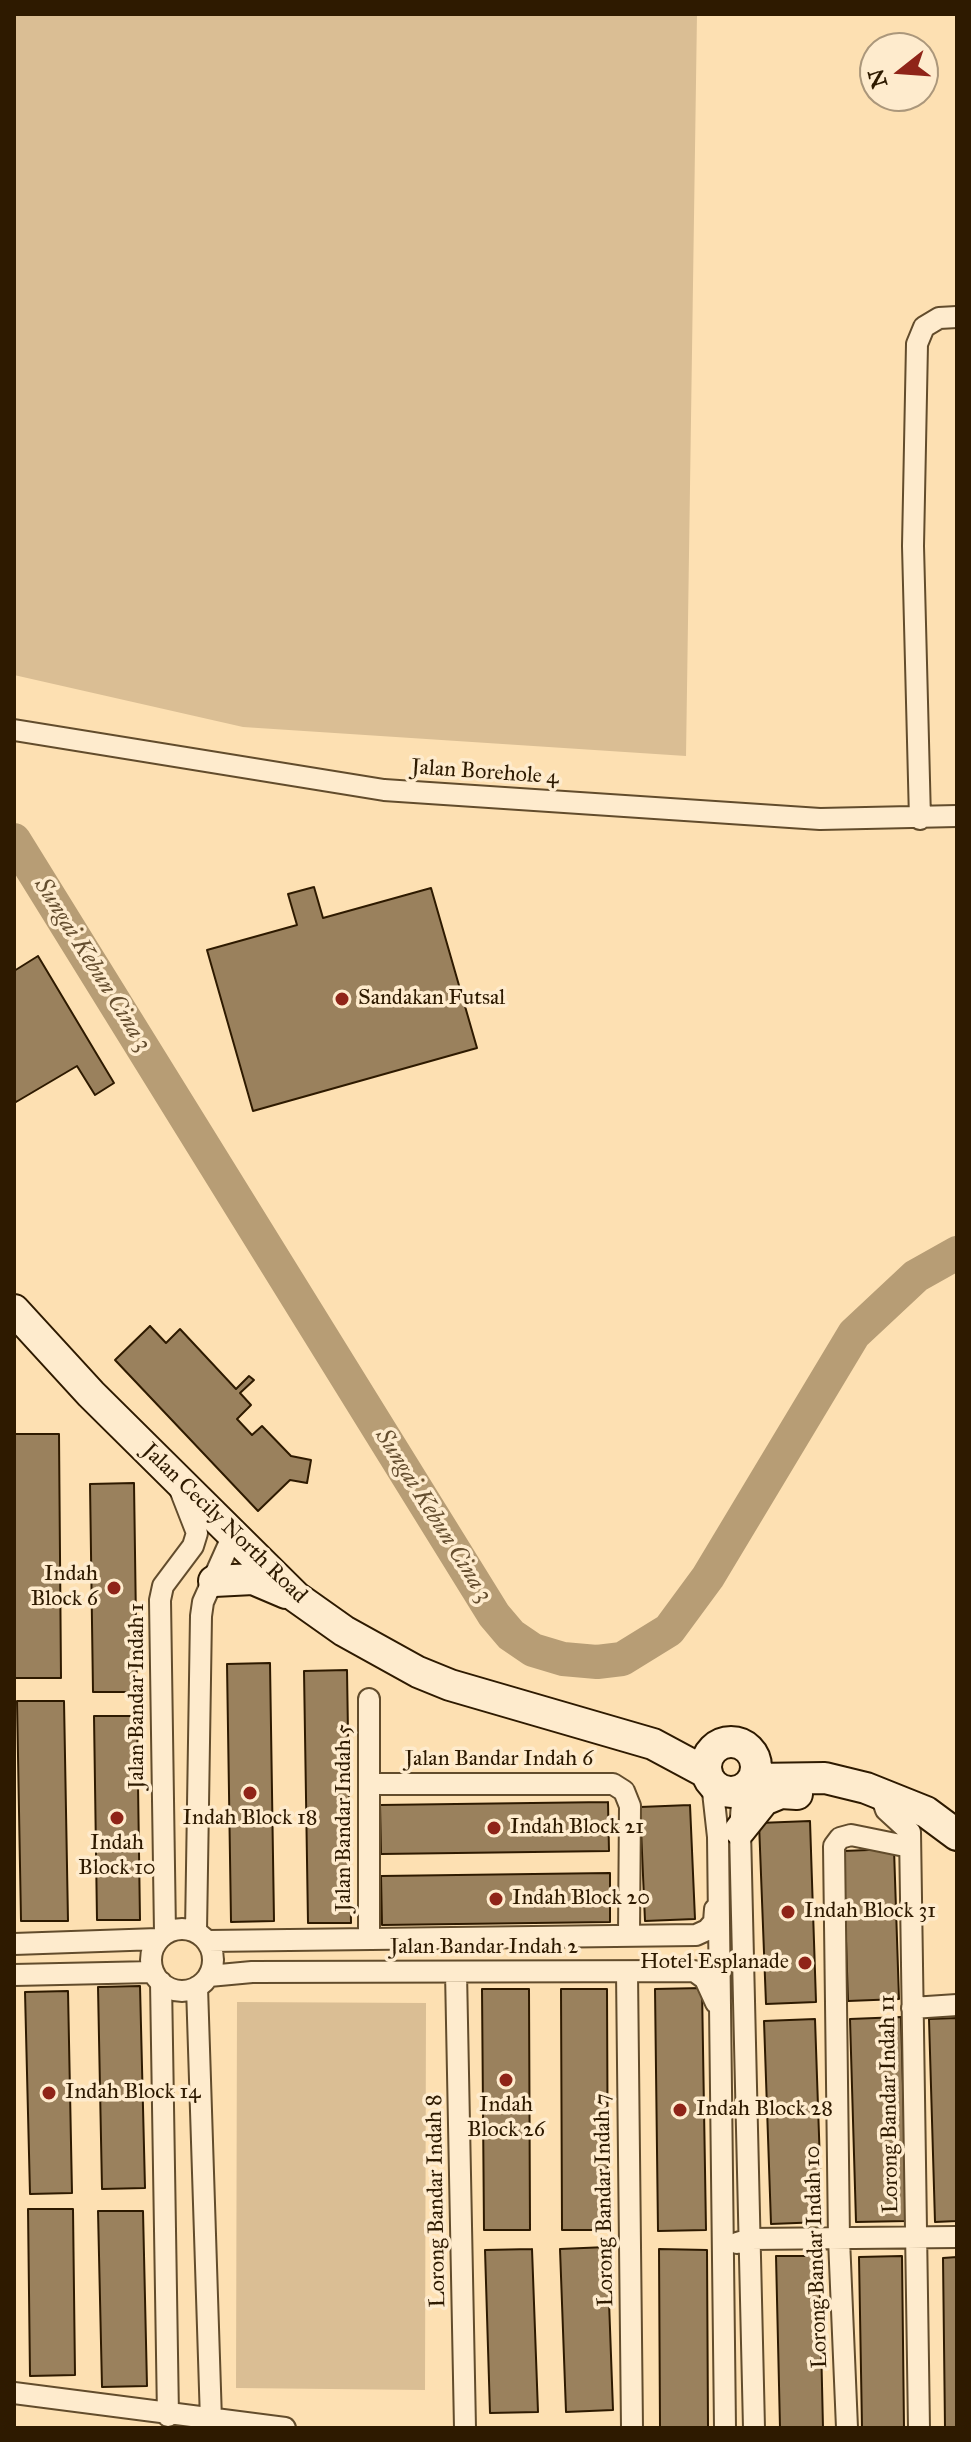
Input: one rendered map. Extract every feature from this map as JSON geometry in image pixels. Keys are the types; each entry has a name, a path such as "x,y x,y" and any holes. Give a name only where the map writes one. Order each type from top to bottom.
{"main road":[{"name":"Jalan Cecily North Road","path":"14,1310 173,1476 296,1597 356,1639 450,1685 653,1744 666,1742 710,1769"},
{"path":"218,1574 253,1579 296,1597"},
{"path":"750,1775 750,1750 735,1742 719,1745 710,1769 726,1792 750,1775 825,1778 873,1790 926,1812 957,1835"},
{"path":"740,1830 757,1806 774,1795 819,1796 873,1790"}],"street":[{"path":"920,819 913,546 917,344 924,327 939,318 957,317"},
{"name":"Jalan Borehole 4","path":"14,730 384,790 820,819 957,816"},
{"path":"173,1476 197,1526 193,1546 218,1574"},
{"path":"211,2420 203,1982 214,1958 202,1936 201,1616 203,1602 233,1535"},
{"name":"Jalan Bandar Indah 1","path":"162,1936 160,1600 163,1586 193,1546"},
{"name":"Jalan Bandar Indah 5","path":"369,1699 369,1937"},
{"path":"710,1769 718,1886 725,2418"},
{"path":"750,1775 740,1830 754,2428"},
{"name":"Jalan Bandar Indah 6","path":"371,1784 613,1784 624,1791 630,1806 629,1934"},
{"name":"Lorong Bandar Indah 11","path":"873,1790 886,1810 906,1825 910,1847 919,2428"},
{"name":"Lorong Bandar Indah 10","path":"847,2428 839,2239 834,1846 840,1838 851,1835 910,1847"},
{"path":"718,1886 714,1922 696,1935 694,1971 714,1992 720,2026"},
{"path":"14,1944 162,1936 185,1928 202,1936"},
{"name":"Jalan Bandar Indah 2","path":"202,1936 696,1935"},
{"path":"162,1936 151,1955 157,1977 168,2416"},
{"name":"Jalan Bandar Indah 2","path":"203,1982 252,1972 694,1971"},
{"name":"Lorong Bandar Indah 8","path":"456,1972 465,2428"},
{"name":"Lorong Bandar Indah 7","path":"627,1972 632,2428"},
{"path":"14,1975 157,1977 178,1991 203,1982"},
{"path":"912,2008 957,2005"},
{"path":"725,2418 735,2364 735,2245 750,2239 957,2237"},
{"path":"14,2393 168,2416 285,2428"}],"shaded area":[{"path":"14,14 697,14 686,756 243,727 14,675"},
{"path":"237,2002 426,2003 425,2390 236,2388"}],"building":[{"name":"Sandakan Futsal","path":"314,887 323,918 431,888 477,1048 253,1111 207,950 297,925 288,894"},
{"path":"38,956 114,1083 95,1095 77,1066 16,1102 14,1099 14,971"},
{"path":"150,1326 166,1343 180,1329 236,1389 249,1376 254,1380 240,1393 251,1405 237,1419 252,1435 262,1426 291,1456 311,1460 307,1483 290,1480 258,1511 115,1360"},
{"path":"14,1434 59,1434 61,1678 15,1678"},
{"name":"Indah Block 6","path":"134,1483 137,1692 93,1692 90,1484"},
{"name":"Indah Block 18","path":"270,1663 274,1921 231,1922 227,1664"},
{"path":"347,1670 351,1923 308,1923 304,1671"},
{"path":"17,1701 64,1701 68,1921 21,1921"},
{"name":"Indah Block 10","path":"94,1716 137,1716 140,1920 97,1920"},
{"name":"Indah Block 21","path":"608,1802 609,1851 381,1854 380,1805"},
{"path":"690,1805 695,1919 645,1921 640,1807"},
{"name":"Indah Block 31","path":"810,1821 816,2002 766,2004 759,1823"},
{"path":"894,1849 899,1999 848,2001 843,1851"},
{"name":"Indah Block 20","path":"610,1873 610,1922 382,1925 381,1876"},
{"path":"140,1986 145,2188 102,2189 98,1987"},
{"name":"Indah Block 28","path":"702,1988 706,2230 658,2231 655,1989"},
{"name":"Indah Block 26","path":"482,1989 529,1989 530,2230 484,2230"},
{"path":"561,1989 607,1989 608,2230 562,2230"},
{"name":"Indah Block 14","path":"68,1991 72,2193 30,2194 25,1992"},
{"path":"901,2017 907,2221 856,2222 850,2019"},
{"path":"957,2018 957,2221 935,2222 929,2019"},
{"path":"815,2019 822,2222 771,2224 764,2021"},
{"path":"28,2209 73,2209 75,2375 30,2376"},
{"path":"98,2211 143,2211 147,2386 102,2387"},
{"path":"607,2247 613,2410 566,2412 560,2249"},
{"path":"532,2249 538,2412 490,2413 485,2250"},
{"path":"659,2249 707,2250 708,2428 660,2428"},
{"path":"776,2256 819,2256 823,2428 780,2428"},
{"path":"902,2256 904,2428 862,2428 859,2257"},
{"path":"957,2257 957,2428 945,2428 943,2258"}],"waterway":[{"name":"Sungai Kebun Cina 3","path":"14,840 494,1615 511,1635 533,1650 563,1659 597,1662 622,1659 669,1630 708,1577 854,1334 916,1276 957,1253"}],"place":[{"name":"Sandakan Futsal","path":"342,999"},
{"name":"Indah Block 6","path":"114,1588"},
{"name":"Indah Block 18","path":"250,1793"},
{"name":"Indah Block 10","path":"117,1818"},
{"name":"Indah Block 21","path":"494,1828"},
{"name":"Indah Block 20","path":"496,1899"},
{"name":"Indah Block 31","path":"788,1912"},
{"name":"Hotel Esplanade","path":"805,1963"},
{"name":"Indah Block 26","path":"506,2080"},
{"name":"Indah Block 14","path":"49,2093"},
{"name":"Indah Block 28","path":"680,2110"}]}
